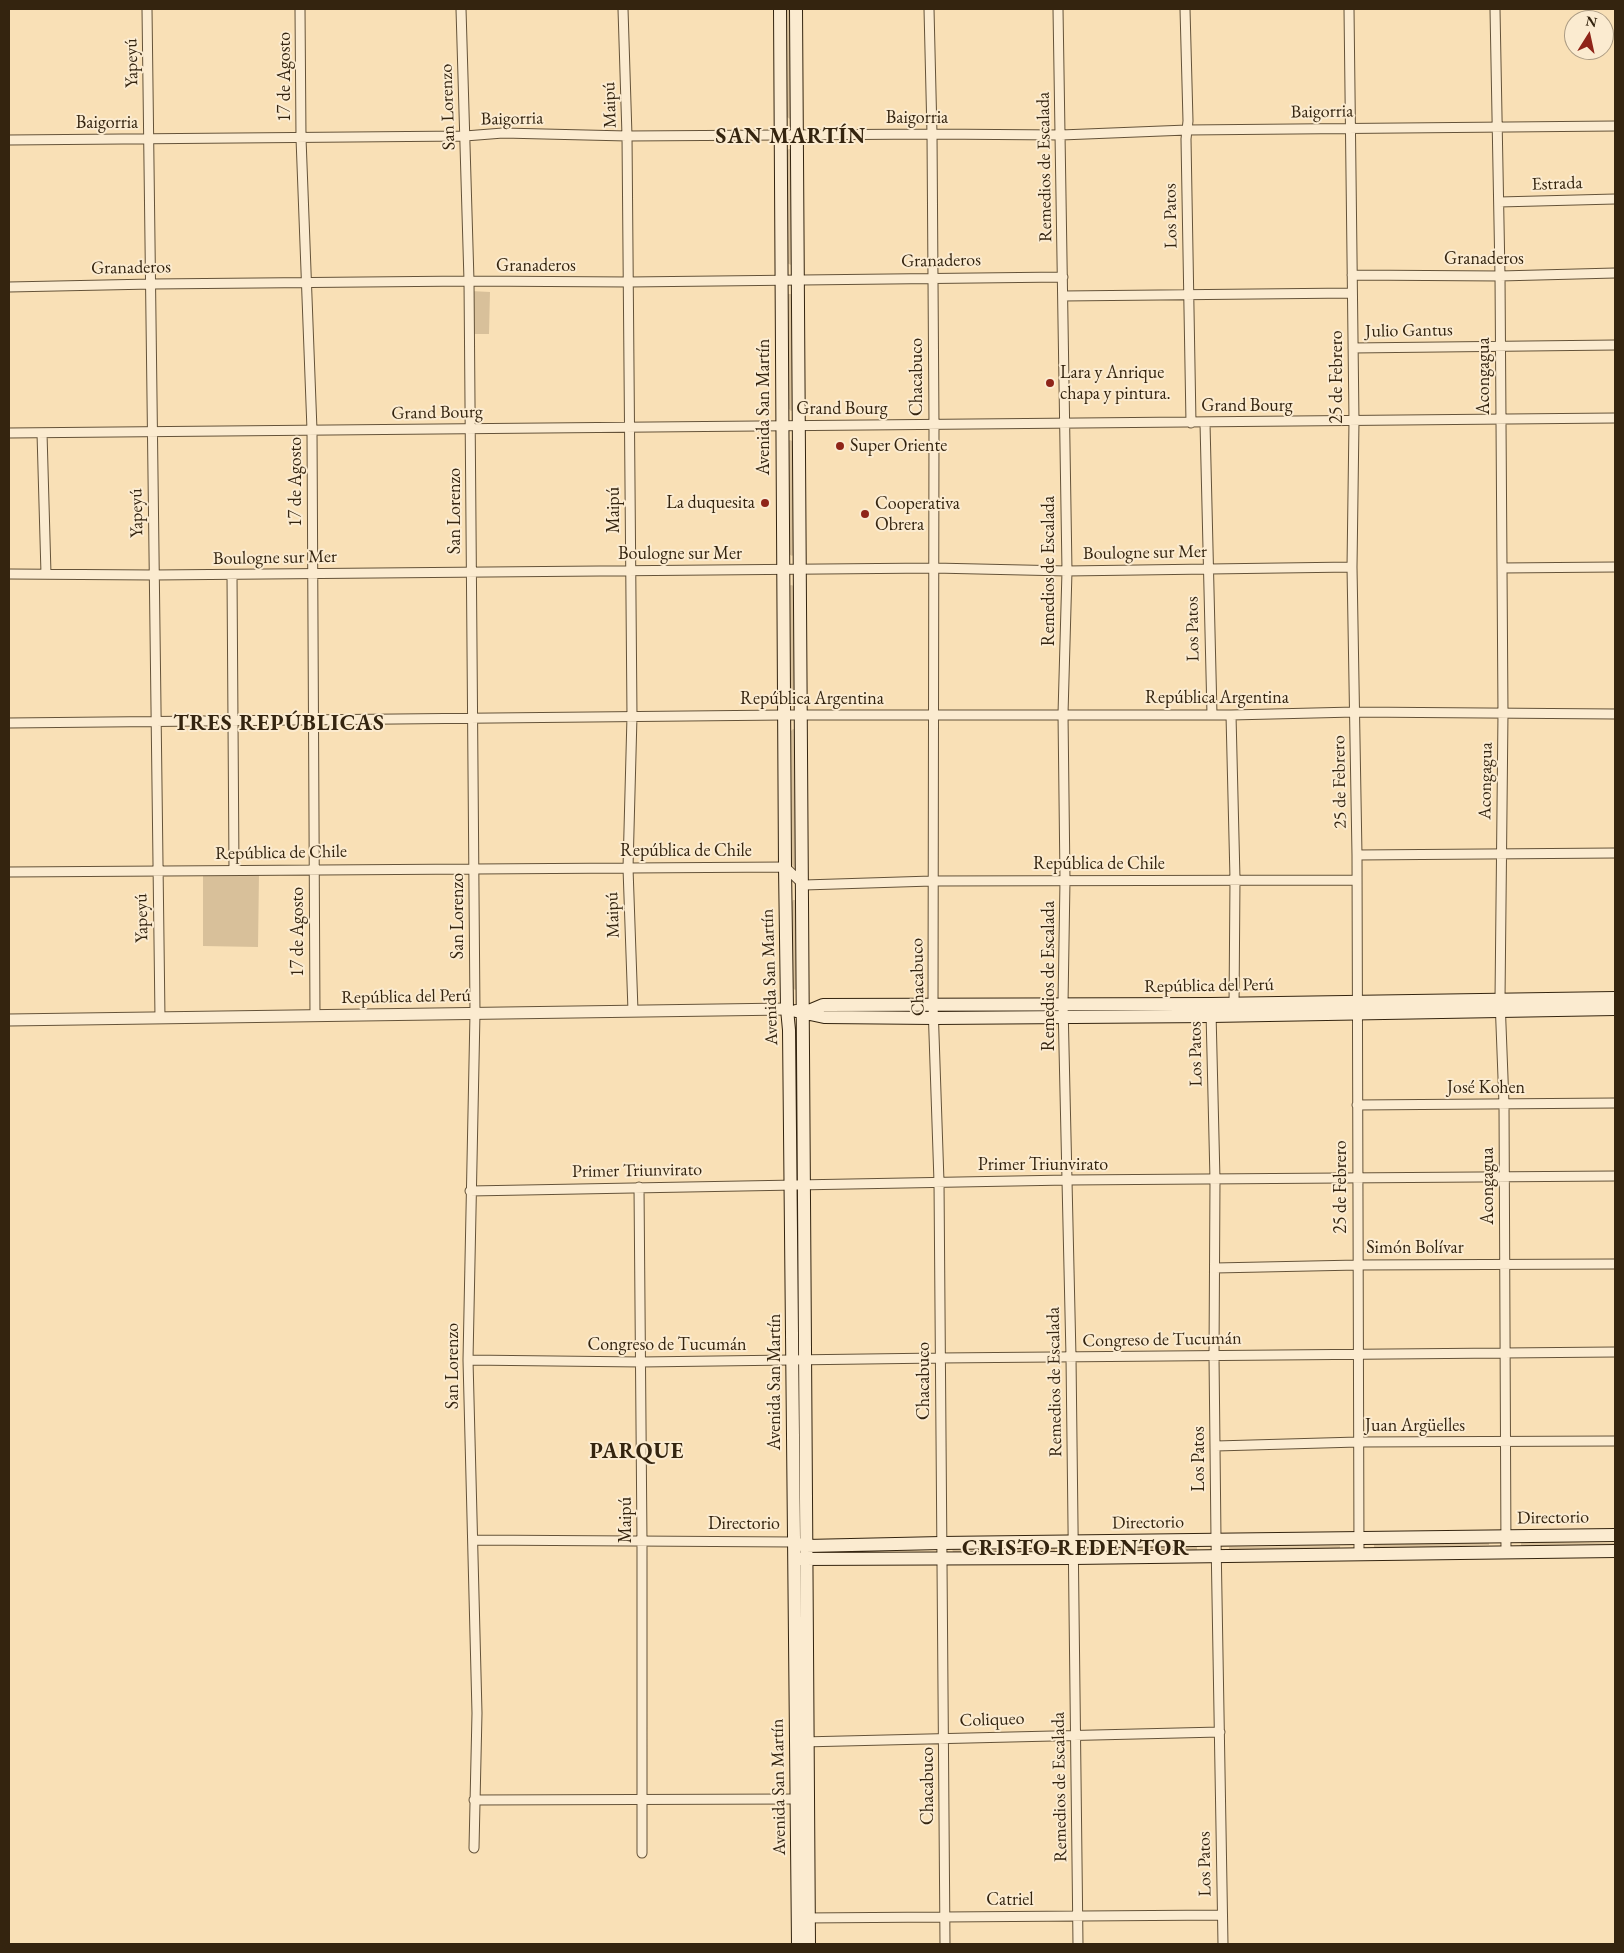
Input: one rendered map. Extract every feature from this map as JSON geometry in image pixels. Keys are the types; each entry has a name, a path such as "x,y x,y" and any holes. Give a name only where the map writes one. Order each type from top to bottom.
{"main road":[{"name":"Avenida San Martín","path":"780,9 787,1009 806,1360 800,1552"},
{"name":"Avenida San Martín","path":"796,9 804,885 804,1013 792,1360 800,1552 804,1918 798,1944"},
{"name":"República del Perú","path":"787,1009 824,1017 934,1011 1211,1010 1500,1005 1615,998"},
{"name":"República del Perú","path":"1500,1005 1615,1009"},
{"name":"Directorio","path":"800,1552 941,1543 1615,1535"},
{"name":"Directorio","path":"800,1552 941,1559 1615,1552"},
{"name":"Avenida San Martín","path":"802,1742 796,1799 804,1918 809,1944"}],"street":[{"name":"Yapeyú","path":"147,9 160,1018"},
{"name":"17 de Agosto","path":"300,9 301,138 308,283 312,430 315,1016"},
{"name":"San Lorenzo","path":"461,9 469,281 474,869 475,1013 468,1360 477,1713 474,1848"},
{"name":"Maipú","path":"622,9 627,136 632,716 628,868 633,1011"},
{"name":"Chacabuco","path":"929,9 934,425 932,881 939,1182 945,1944"},
{"name":"Remedios de Escalada","path":"1058,9 1067,570 1064,714 1065,880 1063,1010 1071,1357 1078,1944"},
{"name":"Los Patos","path":"1185,9 1191,423"},
{"name":"25 de Febrero","path":"1348,9 1354,421 1352,567 1357,855 1359,1554"},
{"name":"Acongagua","path":"1495,9 1500,276 1503,713 1500,1005 1505,1176 1506,1553"},
{"name":"Baigorria","path":"9,140 465,136 503,133 627,136 781,134 1060,135 1187,130 1615,126"},
{"name":"Estrada","path":"1499,202 1615,199"},
{"name":"Granaderos","path":"1352,275 1500,276 1615,273"},
{"name":"Granaderos","path":"9,287 152,284 469,281 628,282 1063,277"},
{"path":"1063,296 1352,293"},
{"name":"Julio Gantus","path":"1353,348 1615,345"},
{"name":"Grand Bourg","path":"9,433 1615,418"},
{"name":"Los Patos","path":"1205,423 1212,715"},
{"path":"42,433 46,574"},
{"name":"Boulogne sur Mer","path":"9,574 232,575 471,571 934,568 1067,570 1352,567"},
{"path":"1502,568 1615,567"},
{"path":"232,575 234,870"},
{"name":"República Argentina","path":"9,723 933,714 1232,715 1355,712 1615,714"},
{"path":"1232,715 1235,879 1234,1009"},
{"path":"1357,855 1615,853"},
{"path":"785,868 804,885"},
{"name":"República de Chile","path":"9,872 785,868"},
{"name":"República de Chile","path":"804,885 932,881 1356,880"},
{"name":"República del Perú","path":"9,1020 787,1009"},
{"name":"Los Patos","path":"1211,1010 1215,1180 1216,1557 1223,1944"},
{"name":"José Kohen","path":"1357,1105 1615,1103"},
{"name":"Primer Triunvirato","path":"470,1191 1068,1180 1615,1176"},
{"name":"Maipú","path":"639,1187 642,1853"},
{"name":"Simón Bolívar","path":"1215,1268 1358,1265 1615,1264"},
{"name":"Congreso de Tucumán","path":"468,1360 641,1362 1358,1353 1615,1352"},
{"name":"Juan Argüelles","path":"1216,1446 1358,1442 1615,1441"},
{"name":"Directorio","path":"473,1540 642,1542 800,1552"},
{"name":"Coliqueo","path":"802,1742 1220,1732"},
{"path":"474,1800 796,1799"},
{"name":"Catriel","path":"804,1918 1222,1915"}],"shaded area":[{"path":"786,9 791,9 791,119 787,117"},
{"path":"791,149 793,263 791,265 787,263 787,150"},
{"path":"471,291 490,292 489,334 470,334"},
{"path":"788,294 792,294 793,410 791,411 788,408"},
{"path":"788,441 794,442 794,554 792,556 789,554"},
{"path":"789,586 794,586 796,700 793,702 790,699"},
{"path":"795,729 797,867 795,868 792,865 791,731"},
{"path":"203,873 259,874 258,947 203,946"},
{"path":"793,900 796,900 797,989 795,990 792,987"},
{"path":"1489,1542 1489,1545 1374,1549 1374,1545"},
{"path":"1521,1542 1615,1543 1615,1546 1521,1546"},
{"path":"1340,1546 1340,1549 1229,1550 1229,1547"},
{"path":"1055,1547 1055,1551 953,1552 952,1549"},
{"path":"1197,1547 1197,1550 1086,1551 1086,1548"}],"place":[{"name":"Lara y Anrique chapa y pintura.","path":"1050,383"},
{"name":"Super Oriente","path":"840,446"},
{"name":"La duquesita","path":"765,503"},
{"name":"Cooperativa Obrera","path":"865,514"}],"district":[{"name":"SAN MARTÍN","path":"791,137"},
{"name":"TRES REPÚBLICAS","path":"279,724"},
{"name":"PARQUE","path":"637,1452"},
{"name":"CRISTO REDENTOR","path":"1076,1549"}]}
